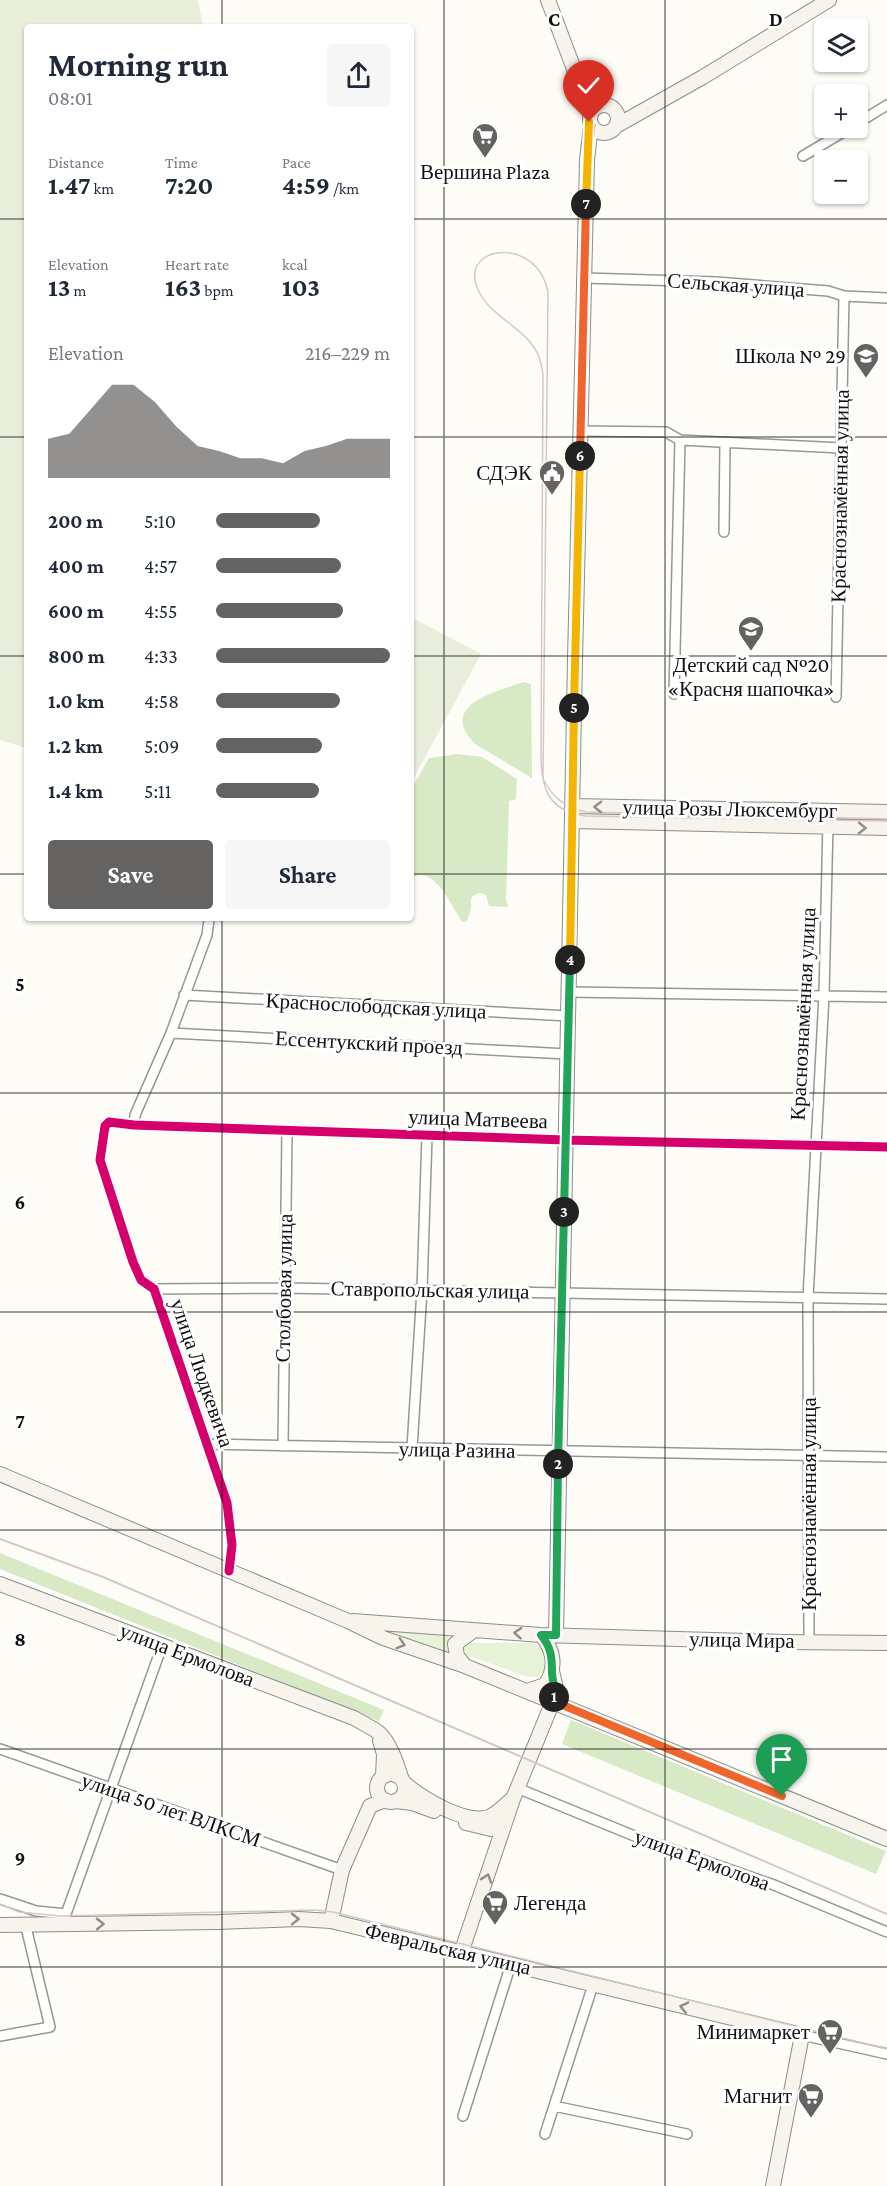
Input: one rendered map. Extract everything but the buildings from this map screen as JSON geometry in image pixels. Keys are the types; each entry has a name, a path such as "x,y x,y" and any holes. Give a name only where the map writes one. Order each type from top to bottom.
{"street":[{"path":"548,0 583,93 593,109"},
{"path":"591,125 599,133 610,130 829,0"},
{"path":"556,1635 580,431 587,160 591,125 589,117 593,109 603,104 635,108 659,102"},
{"path":"868,117 887,105"},
{"path":"587,160 618,116 613,107"},
{"path":"803,156 833,138"},
{"name":"Сельская улица","path":"584,278 716,282 828,291 844,296 887,298"},
{"name":"Краснознамённая улица","path":"836,697 844,296"},
{"path":"580,431 666,432 680,440 841,448"},
{"path":"674,694 680,440"},
{"path":"724,532 725,444"},
{"name":"улица Розы Люксембург","path":"573,806 887,812"},
{"name":"Краснознамённая улица","path":"809,1642 808,1298 824,995 829,811"},
{"name":"улица Розы Люксембург","path":"573,821 887,828"},
{"path":"134,1125 135,1115 171,1033 207,935 209,921"},
{"path":"569,992 887,997"},
{"name":"Краснослободская улица","path":"184,995 569,1016"},
{"name":"Ессентукский проезд","path":"171,1033 567,1054"},
{"name":"улица Матвеева","path":"105,1126 110,1122 134,1125 565,1140 887,1147"},
{"name":"улица Людкевича","path":"105,1126 100,1160 133,1262 141,1280 154,1289 227,1503 232,1545 229,1571"},
{"name":"Столбовая улица","path":"284,1446 287,1131"},
{"path":"412,1448 422,1290 427,1135"},
{"name":"Ставропольская улица","path":"154,1289 284,1288 887,1299"},
{"name":"улица Разина","path":"208,1444 887,1457"},
{"path":"0,1474 348,1621 383,1638 465,1666 553,1701 887,1839"},
{"name":"улица Ермолова","path":"0,1584 354,1719 379,1732 388,1746 403,1781"},
{"name":"улица Мира","path":"348,1621 541,1635 887,1643"},
{"path":"465,1666 457,1656 455,1644 473,1631"},
{"path":"461,1953 515,1793 553,1701 556,1688 549,1646 541,1635"},
{"name":"улица Мира","path":"527,1691 545,1685 557,1653 566,1643 597,1636"},
{"path":"0,1899 47,1913 66,1914 162,1646"},
{"path":"373,1729 384,1754 385,1792"},
{"name":"улица 50 лет ВЛКСМ","path":"0,1749 342,1870"},
{"path":"331,1921 342,1870 370,1806 385,1792 393,1774 434,1803 463,1815 479,1818 499,1811 515,1793"},
{"path":"385,1792 404,1794 403,1781"},
{"path":"385,1792 467,1824 490,1829 506,1820"},
{"name":"улица Ермолова","path":"515,1793 774,1885 887,1932"},
{"path":"0,2036 50,2027 21,1924 22,1907"},
{"name":"Февральская улица","path":"0,1925 299,1919 331,1921 887,2054"},
{"path":"463,2116 511,1964"},
{"path":"545,2134 593,1985"},
{"path":"772,2186 802,2035"},
{"path":"554,2106 687,2134"}],"green space":[{"path":"0,0 198,0 202,24 24,24 24,747 0,740"},
{"path":"414,619 481,654 414,777"},
{"path":"523,682 531,684 532,778 475,744 465,731 463,719 466,710 475,702 499,690"},
{"path":"457,754 482,757 517,779 516,799 509,801 506,899 508,907 489,906 486,895 476,894 471,898 471,909 467,921 462,922 441,888 434,881 427,876 419,875 414,878 414,785 429,758"},
{"path":"0,1553 384,1710 379,1721 0,1569"},
{"path":"370,1626 449,1636 447,1646 453,1658"},
{"path":"467,1643 532,1643 540,1646 547,1653 545,1671 536,1677 528,1677 466,1655 463,1647"},
{"path":"571,1720 886,1851 876,1874 562,1744"}],"tram line":[{"path":"887,819 586,812 566,805 551,792 543,779 548,292 542,275 532,263 519,255 493,254 482,259 476,268 475,280 479,292 495,312 533,346 540,359 543,375 541,766 543,777 545,787 554,803 562,809 585,816 887,821"},
{"path":"0,1904 19,1912 60,1916 314,1910 333,1912 887,2049"}],"railway":[{"path":"0,1539 103,1577 887,1914"}],"cycle path":[{"path":"556,1635 575,660 587,160 591,125"},
{"path":"229,1571 232,1545 227,1503 154,1289 141,1280 133,1262 100,1160 105,1126 109,1122 134,1125 565,1140 887,1147"}],"place":[{"name":"Вершина Plaza","path":"485,159"},
{"name":"Школа № 29","path":"866,379"},
{"name":"СДЭК","path":"552,496"},
{"name":"Детский сад №20 «Красня шапочка»","path":"751,652"},
{"name":"Легенда","path":"495,1926"},
{"name":"Минимаркет","path":"830,2055"},
{"name":"Магнит","path":"811,2119"}],"route":[{"path":"589,122 591,125 587,160 575,660 556,1635 541,1635 549,1646 554,1664 552,1671 556,1688 553,1701 782,1796"}]}
